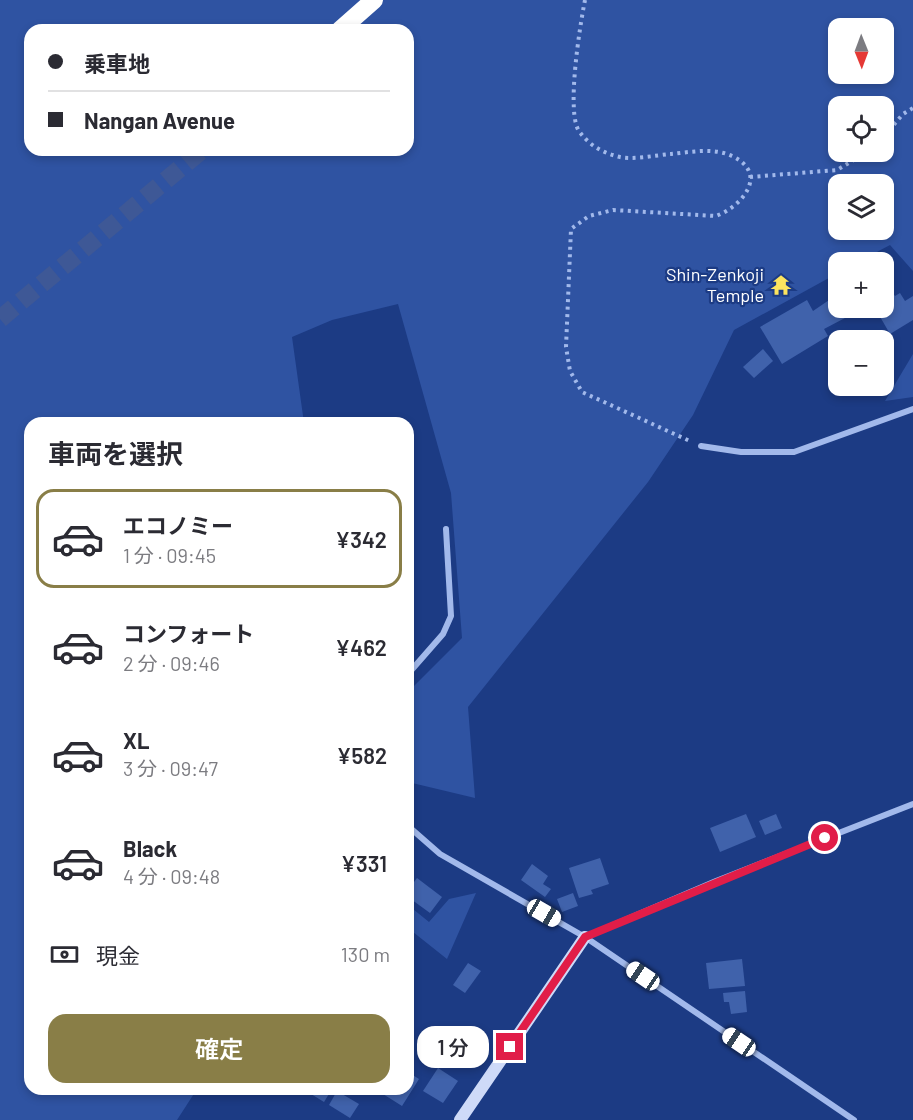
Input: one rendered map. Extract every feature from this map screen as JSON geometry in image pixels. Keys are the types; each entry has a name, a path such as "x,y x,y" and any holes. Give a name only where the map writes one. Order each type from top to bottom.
{"highway":[{"path":"347,24 374,0"}],"main road":[{"path":"460,1120 585,937"}],"street":[{"path":"700,446 741,452 794,452 913,409"},
{"path":"414,667 443,634 451,616 446,529"},
{"path":"585,937 716,881 913,804"},
{"path":"414,831 440,854 585,937 854,1120"}],"path":[{"path":"585,0 573,105 578,129 595,148 619,157 710,151 733,157 744,165 750,177 748,192 740,204 731,211 716,216 632,209 613,210 589,216 571,230 566,347 570,371 582,392 700,446"},
{"path":"894,124 903,114 913,108"},
{"path":"750,177 837,170 850,162"}],"shaded area":[{"path":"0,0 913,0 913,271 890,245 877,252 828,252 828,278 734,330 693,415 648,482 468,707 475,798 414,783 414,686 462,638 451,493 398,304 332,320 292,337 303,417 24,417 24,1095 193,1095 177,1120 0,1120"},
{"path":"913,354 913,397 885,401 888,396 894,396 894,386"},
{"path":"476,893 447,959 414,933 414,910 429,922 449,899"}],"building":[{"path":"900,293 905,301 913,296 913,320 894,332 888,330 881,318 894,318 894,295"},
{"path":"807,300 813,311 828,301 828,318 845,318 824,329 828,336 782,364 760,327"},
{"path":"763,349 773,361 754,378 743,367"},
{"path":"746,814 756,837 720,852 710,828"},
{"path":"776,814 782,828 765,835 759,821"},
{"path":"600,858 609,884 591,890 593,894 579,898 569,868"},
{"path":"532,864 548,876 543,884 551,889 545,897 521,880"},
{"path":"417,878 442,897 430,913 414,901 414,882"},
{"path":"573,893 578,906 562,912 557,899"},
{"path":"742,959 745,986 709,989 706,963"},
{"path":"468,963 481,971 465,993 453,985"},
{"path":"745,991 747,1012 731,1014 729,1002 724,1002 723,993"},
{"path":"462,1030 480,1042 466,1062 449,1050"},
{"path":"438,1068 458,1081 443,1103 423,1091"},
{"path":"414,1076 419,1079 414,1087"},
{"path":"313,1095 328,1095 324,1102"},
{"path":"335,1095 344,1095 359,1104 350,1118 329,1105"},
{"path":"385,1095 409,1095 402,1106"}],"tunnel":[{"path":"0,319 195,156"}],"place":[{"name":"Shin-Zenkoji Temple","path":"781,285"}],"route":[{"path":"510,1047 585,937 716,881 825,838"}]}
